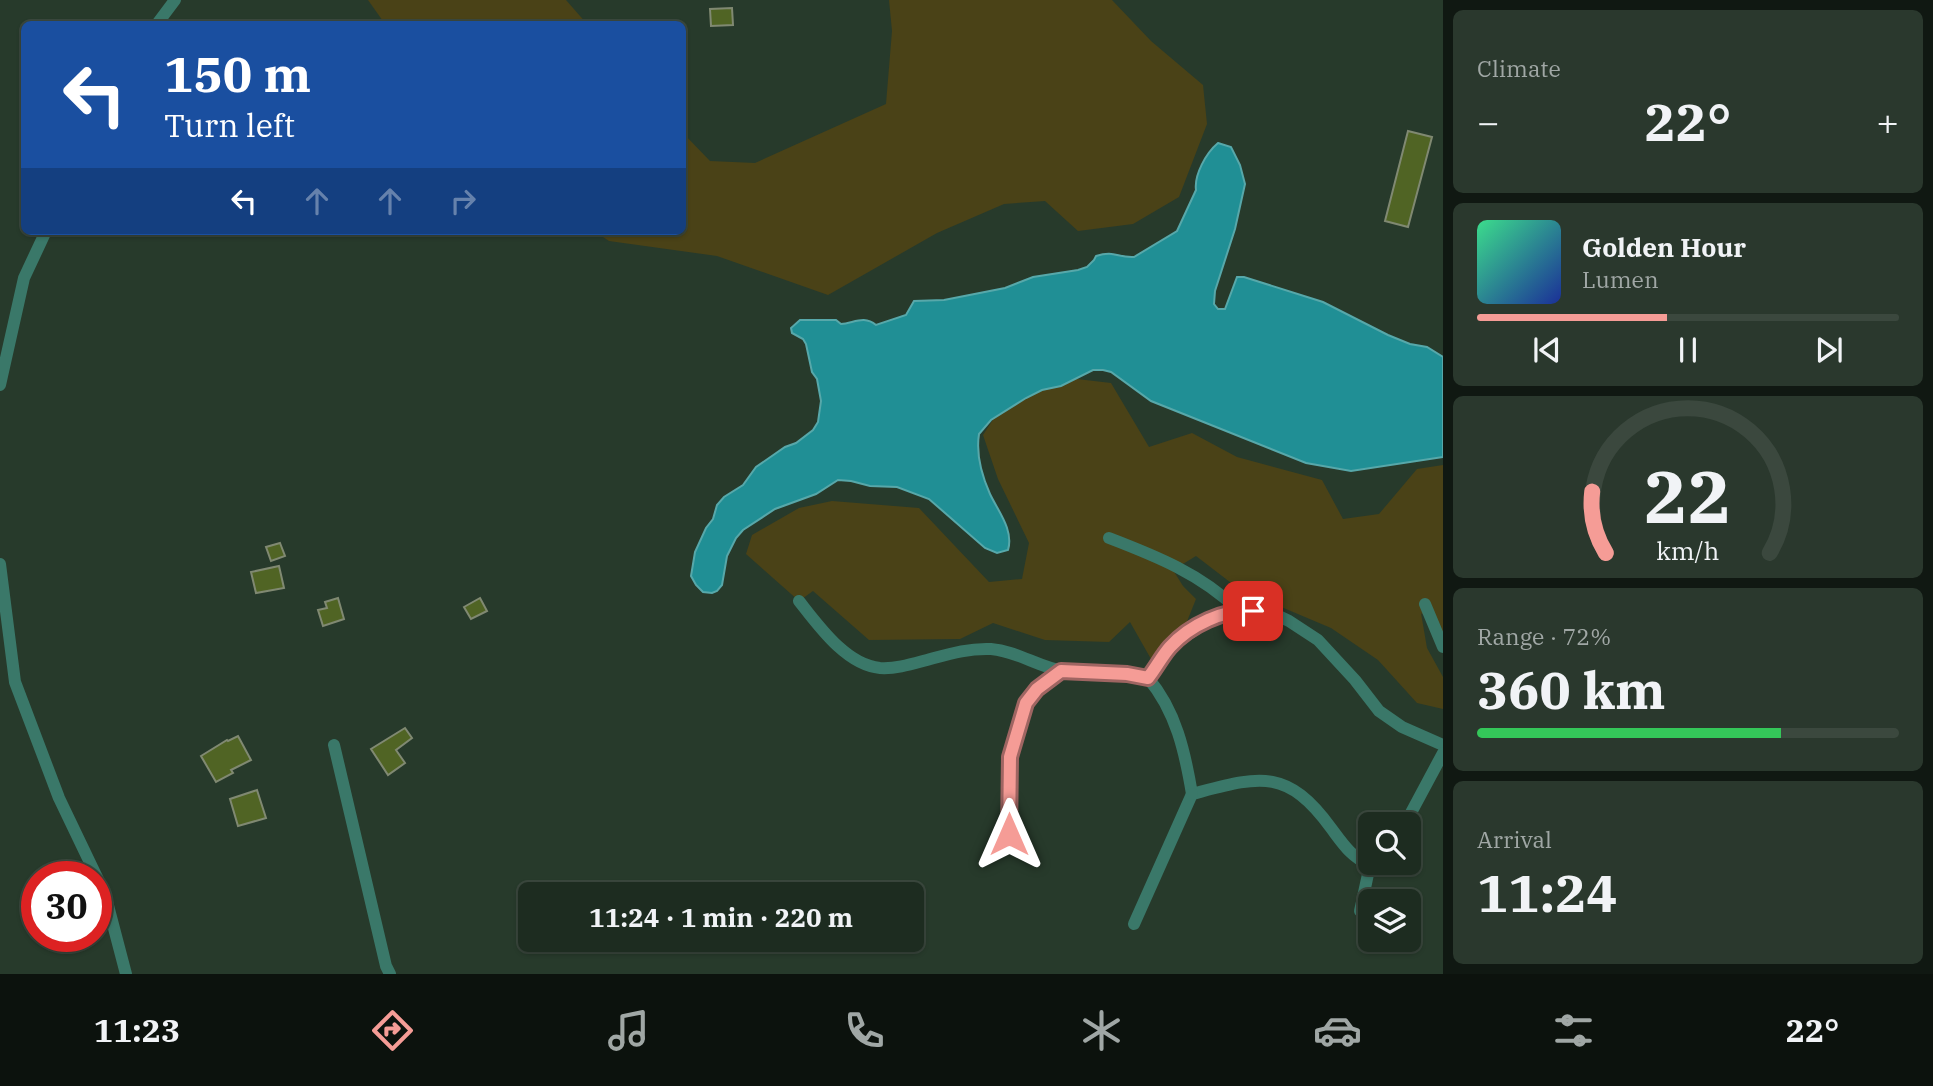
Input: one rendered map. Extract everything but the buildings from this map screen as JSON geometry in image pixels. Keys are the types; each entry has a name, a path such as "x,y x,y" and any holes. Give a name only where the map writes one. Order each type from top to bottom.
{"street":[{"path":"158,21 175,0"},
{"path":"0,385 23,278 44,235"},
{"path":"1109,538 1186,571 1217,589 1238,610"},
{"path":"0,564 6,662 59,798 105,894 126,974"},
{"path":"799,601 847,655 878,668 907,666 968,649 992,649 1017,654 1061,671 1127,674 1148,678 1160,693 1176,727 1186,756 1192,794 1134,925"},
{"path":"1425,604 1443,647"},
{"path":"1148,678 1171,645 1218,615 1238,610 1268,611 1318,640 1379,711 1402,727 1443,745"},
{"path":"1009,834 1010,757 1015,736 1026,703 1037,689 1061,671"},
{"path":"334,746 367,893 390,974"},
{"path":"1411,812 1443,753"},
{"path":"1192,794 1248,780 1266,780 1284,785 1317,808 1348,852 1358,860"}],"shaded area":[{"path":"368,0 566,0 584,21 383,21"},
{"path":"889,0 1112,0 1151,41 1203,85 1207,124 1179,197 1133,224 1078,231 1045,201 1004,204 937,233 828,295 717,256 609,241 600,235 686,235 686,136 710,161 755,163 886,104 892,31"},
{"path":"1060,377 1111,383 1149,447 1192,433 1237,457 1322,480 1343,519 1379,514 1417,469 1443,465 1443,632 1421,613 1427,648 1443,677 1443,709 1417,703 1378,660 1331,628 1239,589 1196,556 1173,570 1183,586 1196,599 1186,624 1151,659 1130,622 1109,642 1045,640 993,623 960,639 869,640 813,591 799,601 746,554 752,535 799,508 832,501 919,508 989,582 1022,579 1029,543 998,479 983,435 1009,395"}],"water":[{"path":"1218,143 1231,147 1245,184 1235,229 1215,291 1214,304 1218,309 1225,309 1237,277 1244,277 1323,302 1388,335 1410,344 1427,347 1443,357 1443,457 1351,471 1306,463 1151,401 1111,372 1093,370 1061,386 1042,390 1026,398 991,420 979,434 978,449 982,472 1007,528 1008,550 997,553 985,548 929,499 897,487 870,486 838,480 816,494 775,509 743,530 727,556 722,585 717,591 703,592 696,585 691,576 695,552 713,519 717,505 743,485 756,467 785,447 796,443 813,430 818,422 821,401 817,379 812,372 806,344 792,333 791,328 800,320 836,320 841,324 867,320 876,325 906,315 914,301 944,300 1005,288 1033,277 1078,270 1087,267 1096,256 1102,254 1134,257 1177,231 1196,190 1202,165"}],"route":[{"path":"1009,834 1010,757 1026,703 1037,689 1061,671 1127,674 1148,678 1171,645 1197,627 1218,615 1238,610 1253,611"}]}
